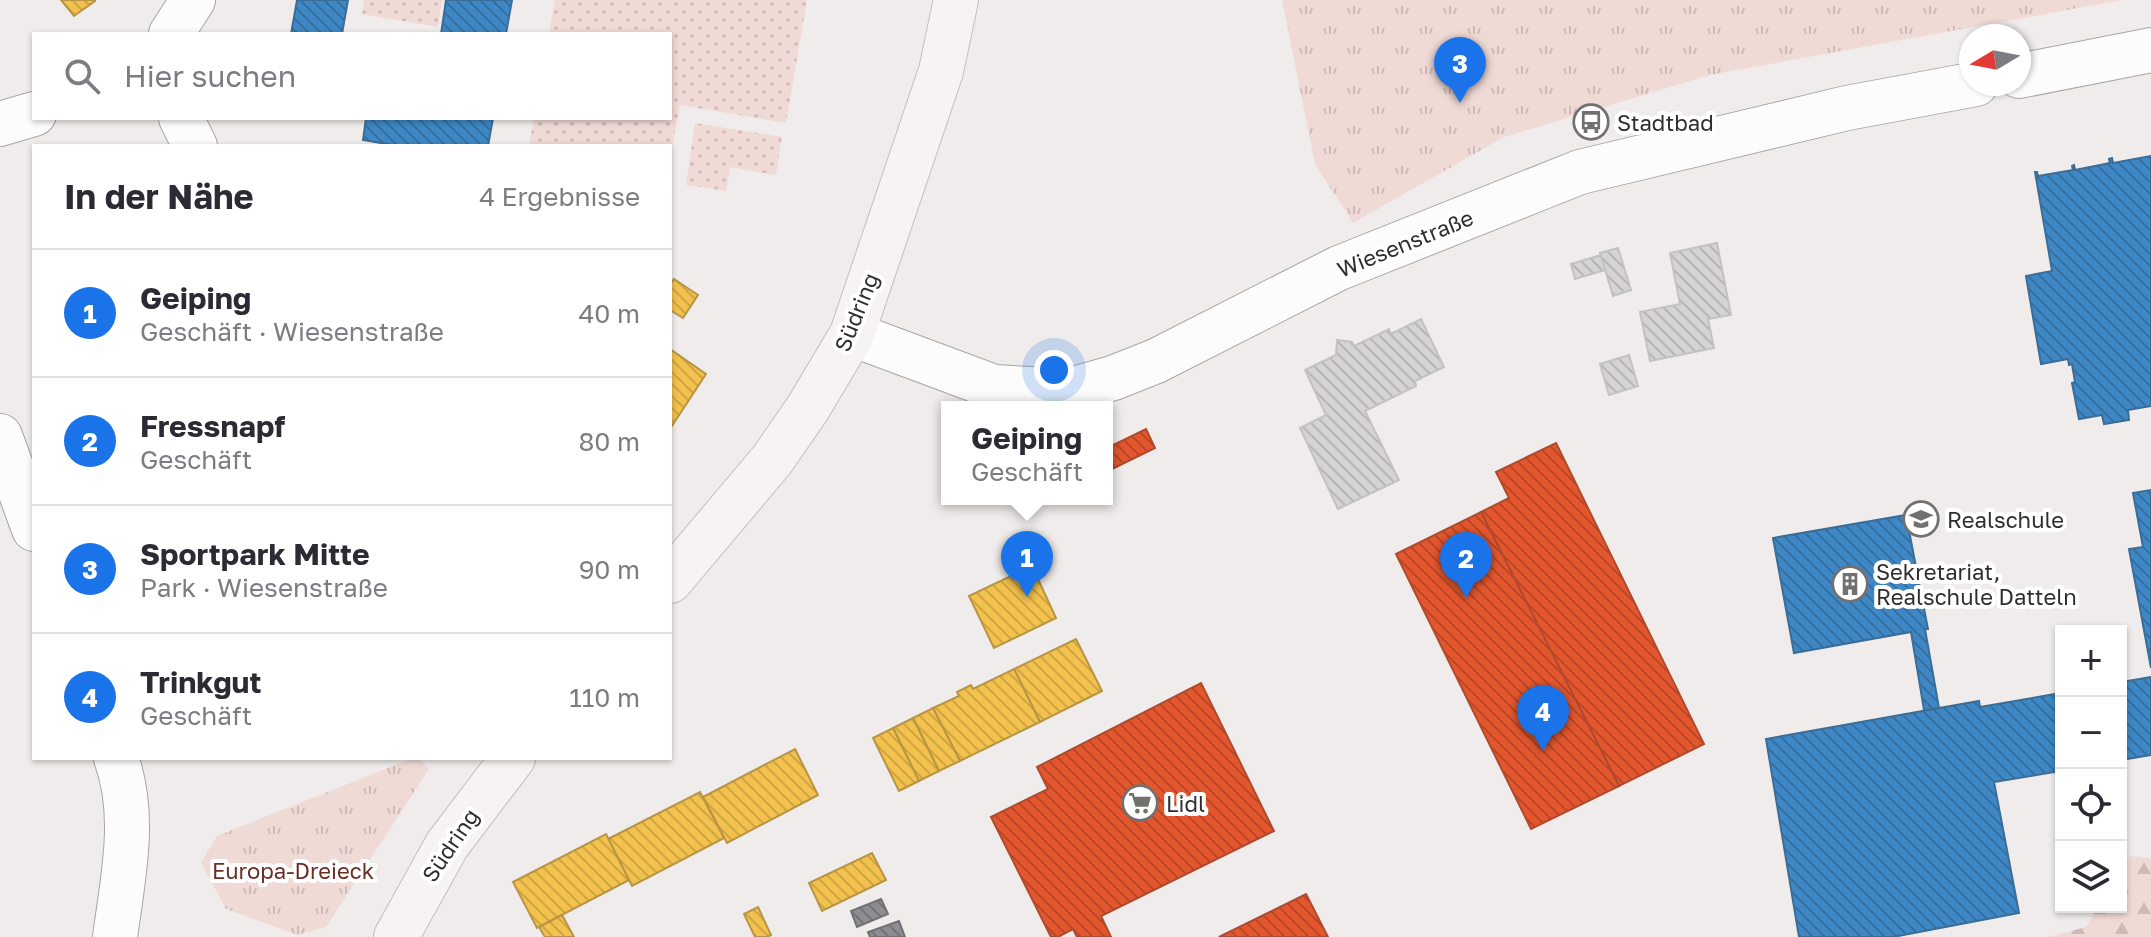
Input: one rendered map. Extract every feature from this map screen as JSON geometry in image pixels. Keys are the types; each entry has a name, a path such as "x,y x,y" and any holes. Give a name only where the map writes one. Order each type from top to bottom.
{"main road":[{"name":"Südring","path":"672,579 772,460 808,408 852,334 941,71 956,0"},
{"name":"Südring","path":"396,937 447,845 511,760"}],"street":[{"path":"172,32 193,0"},
{"path":"2031,74 2151,50"},
{"name":"Wiesenstraße","path":"852,334 994,387 1067,391 1156,361 1339,268 1580,172 1847,108 1959,87"},
{"path":"0,124 32,115"},
{"path":"182,120 194,144"},
{"path":"0,436 32,524"},
{"path":"115,937 129,826 126,785 117,760"}],"green space":[{"path":"364,0 442,0 438,27 362,14"},
{"path":"555,0 807,0 786,123 680,105 672,149 672,144 529,144 534,120 672,120 672,32 549,32"},
{"path":"1282,0 2122,0 1990,24 1959,24 1959,30 1710,75 1504,137 1353,223 1315,164"},
{"path":"695,123 782,137 776,175 730,167 726,191 686,185"},
{"name":"Europa-Dreieck","path":"408,760 421,760 429,769 326,927 298,935 226,909 201,863 217,836"},
{"path":"2130,856 2151,858 2151,937 2048,937 2086,927 2094,913 2127,913 2127,861"}],"building: Wohnen":[{"path":"61,0 95,0 95,1 74,16"},
{"path":"674,279 698,295 683,318 672,311"},
{"path":"672,350 706,374 672,426"},
{"path":"1032,566 1056,618 994,648 969,596"},
{"path":"1076,639 1102,691 1040,722 1014,669"},
{"path":"1014,669 1040,722 960,761 933,708 959,696 957,692 971,685 973,689"},
{"path":"933,708 960,761 939,771 913,718"},
{"path":"913,718 939,771 919,781 893,728"},
{"path":"893,728 919,781 899,791 873,738"},
{"path":"795,749 818,795 727,843 703,797"},
{"path":"700,792 724,838 632,886 608,839"},
{"path":"606,834 629,880 537,928 513,882"},
{"path":"872,853 886,880 822,911 809,883"},
{"path":"758,907 771,935 767,937 755,937 744,914"},
{"path":"562,915 574,937 545,937 539,927"}],"building: Handel":[{"path":"1146,429 1155,448 1114,468 1113,445"},
{"path":"1556,443 1704,744 1619,786 1481,512 1509,498 1496,472"},
{"path":"1481,512 1619,786 1531,829 1396,554"},
{"name":"Lidl","path":"1201,683 1274,831 1101,916 1111,937 1077,937 1073,929 1051,937 991,817 1048,789 1037,767"},
{"path":"1306,894 1328,937 1219,937"}],"building: Schulen":[{"path":"297,0 348,0 342,32 291,32"},
{"path":"446,0 512,0 506,32 441,32"},
{"path":"366,120 493,120 488,144 386,144 363,140"},
{"path":"2151,156 2151,406 2128,410 2129,420 2104,424 2102,415 2079,419 2072,364 2069,365 2068,359 2041,364 2026,276 2052,271 2035,172 2038,176 2073,170 2074,165 2075,170 2110,163 2109,159 2112,158 2113,163"},
{"path":"2151,490 2151,668 2129,549 2143,547 2133,493"},
{"name":"Sekretariat, Realschule Datteln","path":"1906,515 1928,629 1925,629 1939,708 1924,710 1911,632 1794,653 1773,538"},
{"path":"2151,677 2151,755 2127,759 2127,697 2127,681"},
{"path":"2055,694 2055,772 1994,782 2019,913 1893,937 1799,937 1766,739 1979,701 1980,707"}],"building: Industrie":[{"path":"881,899 888,914 857,927 851,911"},
{"path":"899,921 905,937 870,937 868,932"}],"building: Sonstige":[{"path":"1717,243 1731,315 1708,319 1714,348 1650,361 1640,312 1680,304 1670,253"},
{"path":"1618,248 1631,290 1613,296 1600,253"},
{"path":"1601,255 1605,270 1575,279 1571,264"},
{"path":"1421,319 1444,367 1415,381 1416,386 1365,411 1399,480 1338,509 1300,428 1326,415 1305,370 1336,355 1337,340 1352,342 1354,346 1389,329 1391,334"},
{"path":"1629,355 1638,386 1609,395 1600,364"}],"place":[{"name":"Sportpark Mitte","path":"1460,103"},
{"name":"Stadtbad","path":"1591,122"},
{"name":"Realschule","path":"1921,519"},
{"name":"Sekretariat, Realschule Datteln","path":"1850,584"},
{"name":"Geiping","path":"1027,597"},
{"name":"Fressnapf","path":"1466,598"},
{"name":"Trinkgut","path":"1543,751"},
{"name":"Lidl","path":"1140,803"}]}
